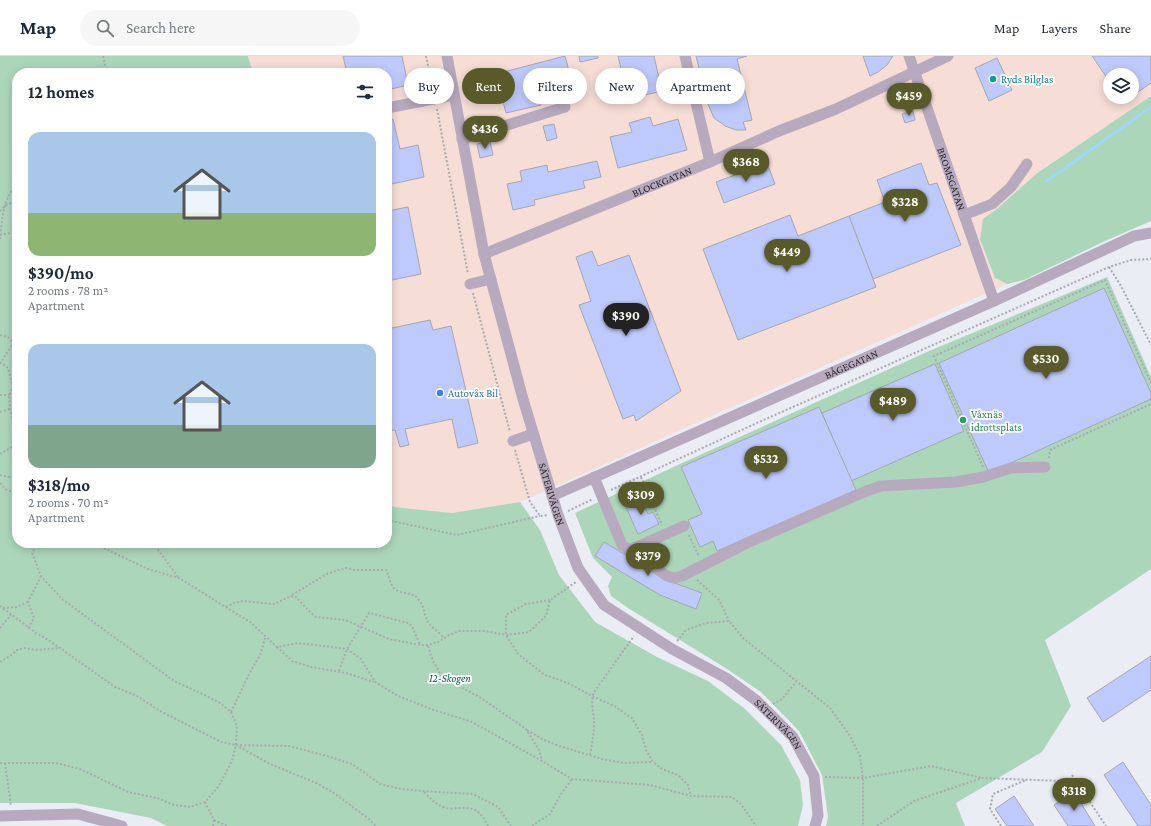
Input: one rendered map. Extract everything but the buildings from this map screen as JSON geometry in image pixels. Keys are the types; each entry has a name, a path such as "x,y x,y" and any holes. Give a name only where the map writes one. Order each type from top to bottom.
{"street":[{"name":"SÄTERIVÄGEN","path":"446,56 448,68"},
{"path":"685,56 710,162"},
{"name":"BROMSGATAN","path":"909,56 994,301"},
{"name":"BLOCKGATAN","path":"484,254 710,162 779,131 836,109 948,56"},
{"name":"SÄTERIVÄGEN","path":"454,95 484,254 533,434 558,515 578,568 604,605 672,649 726,678 757,701 793,737 814,776 818,815 815,826"},
{"path":"392,107 408,104"},
{"path":"462,139 565,107"},
{"path":"964,215 992,204 1011,187 1027,164"},
{"name":"BÅGEGATAN","path":"552,496 994,301 1134,236 1151,233"},
{"path":"470,284 491,279"},
{"path":"513,441 533,434"},
{"path":"594,477 619,541 622,545 667,576 674,578 688,573 747,543 880,486 956,482 987,476 1011,468 1045,467"},
{"path":"630,550 684,526"},
{"path":"0,816 78,814 122,826"}],"path":[{"path":"104,56 106,68"},
{"path":"426,56 429,68"},
{"path":"436,104 470,284 530,502 540,516"},
{"path":"0,239 6,199 12,190"},
{"path":"0,211 6,205 12,203"},
{"path":"0,235 12,233"},
{"path":"392,521 457,535 540,516 558,515 767,419 1109,267 1131,260 1151,259"},
{"path":"1109,267 1121,286 1151,345"},
{"path":"987,476 934,356 1105,280 1151,383"},
{"path":"0,335 8,337 12,340"},
{"path":"12,345 0,363 8,368 12,383"},
{"path":"12,389 9,395 12,416"},
{"path":"0,395 9,395"},
{"path":"1045,467 1048,463 1050,450 1151,404"},
{"path":"0,412 10,409"},
{"path":"0,454 12,448"},
{"path":"0,475 12,478"},
{"path":"641,477 666,534"},
{"path":"0,483 5,489 12,492"},
{"path":"684,526 703,565"},
{"path":"0,763 56,763 80,769 128,792 157,798 174,805 190,807 205,802 218,787 232,761 236,745 237,726 232,712 209,697 174,681 62,599 41,576 32,554 35,548"},
{"path":"105,548 148,569 179,578 250,622 265,638 292,660 311,667 339,671 375,682 398,696 434,710 472,722 572,779 650,785 691,796 732,797 741,804 756,826"},
{"path":"156,548 179,578"},
{"path":"225,607 243,601 274,604 291,596 327,574 346,568 354,570 386,570 391,585 394,589 398,592 413,594 420,601 430,625 444,638"},
{"path":"688,573 712,592 719,600 729,621 744,639 830,708 850,736 860,756 863,778 863,826"},
{"path":"3,608 16,607 28,602 41,576"},
{"path":"584,577 550,600 526,604 506,615 506,635 518,654 545,675 568,683 614,706 632,718 642,735 646,750 653,762 662,769 678,775 688,785 691,796"},
{"path":"291,596 296,597 310,612 316,616 345,620 389,639 420,646 428,645 459,631 486,631 506,635 529,632 546,616 550,600"},
{"path":"28,602 34,618 28,628"},
{"path":"0,606 28,628 61,648 115,687 137,696 160,711 221,742 236,745 289,746 352,764 380,784 401,789 473,794 498,807 511,826"},
{"path":"339,671 347,649 370,613 408,623 412,626 420,646"},
{"path":"0,628 11,615"},
{"path":"672,649 686,630 706,623 729,621"},
{"path":"590,754 594,724 592,696 639,628"},
{"path":"232,712 249,674 261,653 265,638"},
{"path":"277,647 298,643 347,649 361,659 375,682"},
{"path":"428,645 433,661 440,673 453,683 481,698 542,739 559,746 590,754 602,759 624,763 653,762"},
{"path":"0,662 17,650 24,648 36,650 61,648"},
{"path":"765,709 782,699 796,682"},
{"path":"526,729 539,750 542,761"},
{"path":"236,745 270,764 316,783 334,793 376,826"},
{"path":"5,763 12,816"},
{"path":"814,776 863,778 931,766 982,778 1062,781"},
{"path":"1072,775 1106,826"},
{"path":"877,826 914,801 982,778"},
{"path":"532,826 550,814 561,794 572,779"},
{"path":"1001,826 990,809 993,794 1027,780"},
{"path":"423,791 434,803 448,808 466,808 482,814 488,826"},
{"path":"205,802 214,820 213,826"},
{"path":"214,820 227,826"}],"shaded area":[{"path":"248,56 1151,56 1151,96 1036,174 998,208 983,219 995,278 1007,284 520,502 452,513 392,506 392,68 252,68"}],"green space":[{"name":"I2-Skogen","path":"0,56 248,56 252,68 12,68 12,548 392,548 392,506 452,513 520,502 540,530 559,575 595,622 657,657 708,681 745,709 781,745 800,780 803,805 798,826 167,826 151,818 75,803 0,803"},
{"path":"1151,96 1151,221 1105,241 1024,280 1007,284 995,278 980,239 983,219 998,208 1036,174"},
{"name":"Våxnäs idrottsplats","path":"1107,277 1151,377 1151,569 1045,640 1071,706 1042,752 956,803 965,826 826,826 828,817 822,775 799,731 761,692 611,596 608,586 612,577 593,558 575,513 929,351"}],"waterway":[{"path":"1047,181 1151,107"}],"place":[{"name":"Ryds Bilglas","path":"993,79"},
{"name":"Autovåx Bil","path":"440,393"},
{"name":"Våxnäs idrottsplats","path":"963,420"}]}
